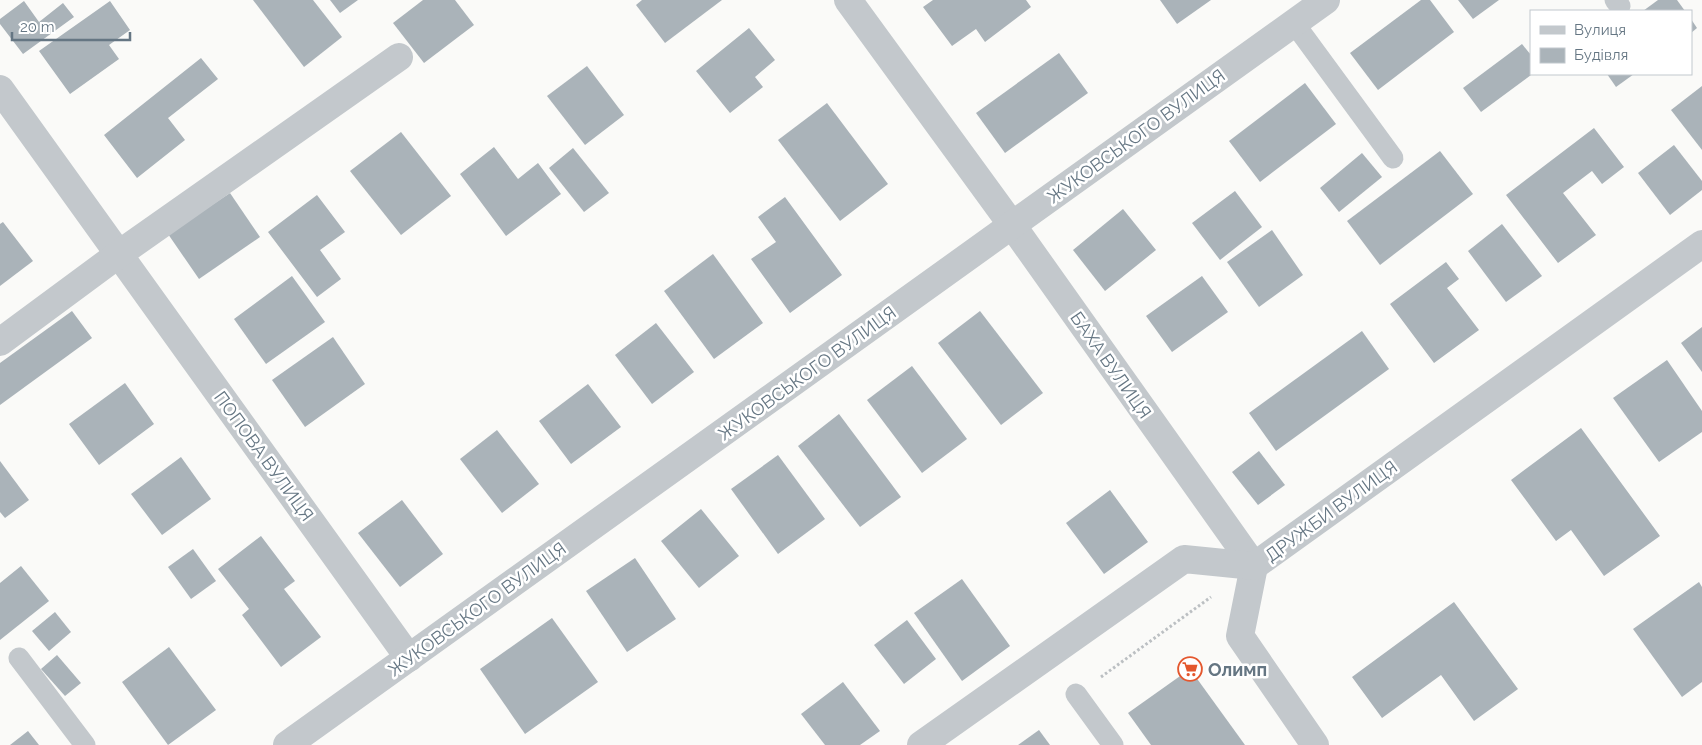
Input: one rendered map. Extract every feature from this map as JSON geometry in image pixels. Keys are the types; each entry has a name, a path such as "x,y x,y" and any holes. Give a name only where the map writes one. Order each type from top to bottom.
{"street":[{"name":"БАХА ВУЛИЦЯ","path":"848,0 1012,225 1254,566"},
{"name":"ЖУКОВСЬКОГО ВУЛИЦЯ","path":"287,745 1326,0"},
{"path":"0,342 119,254 399,57"},
{"name":"ПОПОВА ВУЛИЦЯ","path":"0,88 409,658"},
{"name":"ДРУЖБИ ВУЛИЦЯ","path":"922,745 1184,559 1254,566 1702,244"},
{"path":"1254,566 1240,636 1315,745"}],"lane":[{"path":"1294,23 1393,158"},
{"path":"19,658 85,745"},
{"path":"1076,694 1113,745"}],"path":[{"path":"1076,694 1254,566"}],"building":[{"path":"253,0 313,0 342,37 304,67"},
{"path":"330,0 358,0 340,13"},
{"path":"423,0 455,0 474,25 424,63 393,23"},
{"path":"642,0 722,0 665,43 636,5"},
{"path":"933,0 1026,0 1031,7 985,42 976,29 952,46 923,7"},
{"path":"1160,0 1211,0 1177,24"},
{"path":"1421,0 1430,0 1454,32 1378,90 1350,53"},
{"path":"1458,0 1499,0 1473,19"},
{"path":"1658,0 1677,0 1684,10 1644,10"},
{"path":"24,1 39,22 63,3 74,17 23,54 0,24 0,19"},
{"path":"110,1 130,30 109,45 119,59 70,94 39,51"},
{"path":"1692,20 1697,28 1692,32"},
{"path":"749,28 775,60 755,77 763,87 730,113 696,71"},
{"path":"1522,44 1530,54 1531,75 1481,112 1463,88"},
{"path":"1059,53 1088,93 1005,153 976,113"},
{"path":"201,58 218,79 168,118 185,140 137,178 104,135"},
{"path":"587,66 624,115 585,145 547,96"},
{"path":"1608,75 1633,75 1616,87"},
{"path":"1305,83 1336,124 1260,182 1229,141"},
{"path":"1702,86 1702,150 1671,110"},
{"path":"827,103 888,184 840,221 778,140"},
{"path":"1594,128 1624,167 1602,184 1592,171 1563,193 1596,235 1558,263 1506,195"},
{"path":"401,132 451,196 401,235 350,171"},
{"path":"1674,145 1702,181 1702,190 1670,215 1638,173"},
{"path":"494,147 518,179 538,163 561,194 506,236 460,174"},
{"path":"573,148 609,193 584,212 549,168"},
{"path":"1440,151 1473,194 1380,265 1347,221"},
{"path":"1362,153 1382,177 1339,212 1320,188"},
{"path":"1235,191 1262,227 1220,260 1192,223"},
{"path":"230,193 260,237 199,279 168,234"},
{"path":"317,195 345,232 320,250 341,279 317,297 268,232"},
{"path":"785,197 842,275 790,313 751,259 776,242 758,217"},
{"path":"1123,209 1156,250 1105,291 1073,250"},
{"path":"3,222 33,261 0,286 0,224"},
{"path":"1502,224 1542,276 1506,302 1468,251"},
{"path":"1272,230 1303,275 1259,307 1227,262"},
{"path":"713,254 763,323 714,359 664,291"},
{"path":"1446,262 1459,279 1447,288 1479,330 1434,363 1390,304"},
{"path":"292,276 325,322 266,364 234,319"},
{"path":"1202,276 1228,312 1172,352 1146,316"},
{"path":"72,311 92,338 0,405 0,363"},
{"path":"980,311 1043,393 1001,425 938,343"},
{"path":"656,323 694,372 652,404 615,355"},
{"path":"1702,327 1702,372 1681,343"},
{"path":"1362,331 1389,369 1276,451 1249,413"},
{"path":"333,337 365,384 305,427 272,380"},
{"path":"1667,360 1702,411 1702,432 1659,462 1613,398"},
{"path":"912,366 967,439 922,473 867,400"},
{"path":"125,383 154,424 99,465 69,424"},
{"path":"588,384 621,427 571,464 539,421"},
{"path":"839,414 901,497 860,527 798,446"},
{"path":"1581,428 1660,536 1604,576 1571,530 1556,541 1511,480"},
{"path":"497,430 539,484 502,513 460,459"},
{"path":"1259,451 1285,485 1258,505 1232,472"},
{"path":"778,455 825,519 778,554 731,489"},
{"path":"181,457 211,499 162,535 131,494"},
{"path":"0,461 29,500 5,518 0,512"},
{"path":"1110,490 1148,542 1104,574 1066,523"},
{"path":"402,500 443,554 400,587 358,533"},
{"path":"701,509 739,556 699,588 661,541"},
{"path":"261,536 295,581 284,589 321,637 281,667 242,615 249,609 218,569"},
{"path":"193,549 216,581 191,599 168,567"},
{"path":"635,558 676,619 627,652 586,591"},
{"path":"21,566 49,601 0,640 0,583"},
{"path":"962,579 1010,646 962,681 914,613"},
{"path":"1699,582 1702,587 1702,682 1682,697 1633,629"},
{"path":"1454,602 1518,689 1474,721 1441,675 1382,718 1352,677"},
{"path":"55,612 71,632 49,651 32,631"},
{"path":"552,618 598,682 525,734 480,669"},
{"path":"907,620 936,659 904,684 874,645"},
{"path":"169,647 216,710 168,745 122,682"},
{"path":"57,655 81,683 65,696 41,669"},
{"path":"1190,669 1245,745 1151,745 1128,713"},
{"path":"843,682 880,731 860,745 825,745 801,714"},
{"path":"1039,730 1050,745 1018,745"},
{"path":"28,731 39,745 10,745"}],"place":[{"name":"Олимп","path":"1190,669"}]}
